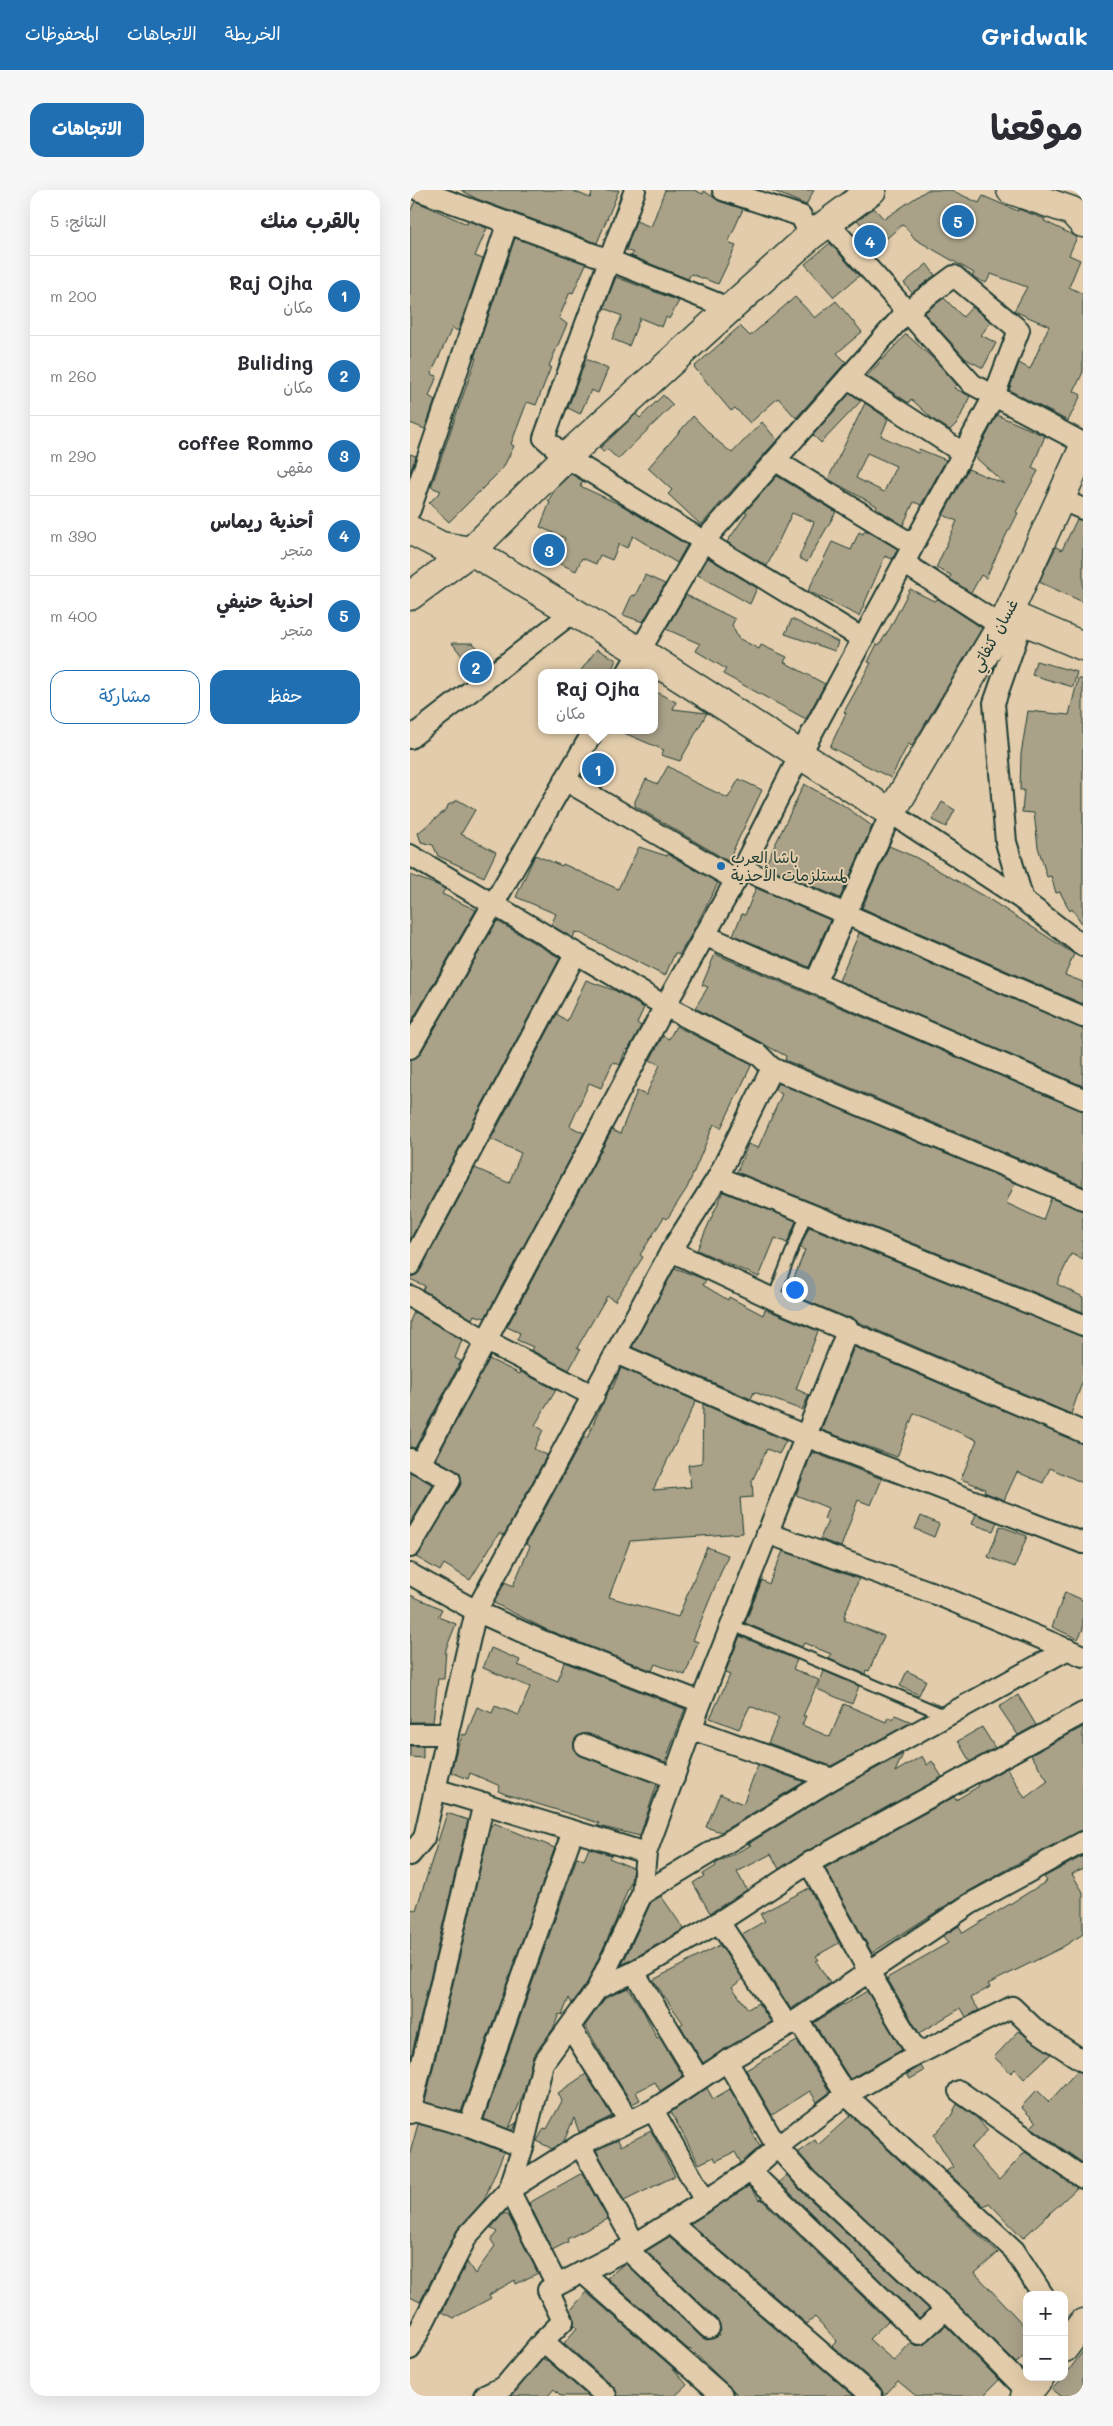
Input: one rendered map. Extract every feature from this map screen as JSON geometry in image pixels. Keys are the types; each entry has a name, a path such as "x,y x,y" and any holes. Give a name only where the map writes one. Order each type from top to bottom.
{"street":[{"path":"410,202 416,190 609,260 731,309"},
{"path":"636,190 544,438 566,457 863,639"},
{"path":"723,190 801,216 819,230 907,311 972,384 1083,443"},
{"path":"410,596 471,551 566,457 819,230 872,190"},
{"path":"1012,190 1072,211 1083,223"},
{"path":"410,510 508,222"},
{"path":"410,1547 450,1480 415,1461 484,1340 665,1006 739,874 800,755 994,396 1019,330 954,276 907,311 703,542 633,662"},
{"path":"848,378 963,453"},
{"name":"غسان كنفاتي","path":"892,813 1011,620 1072,504 1083,449"},
{"path":"776,460 908,554 1011,620 1083,646"},
{"path":"410,530 440,546 471,551 573,612 633,662 646,669"},
{"path":"410,738 573,612"},
{"path":"1011,620 994,703 1006,842 1023,900"},
{"path":"658,676 800,755 892,813 1023,900 1083,946"},
{"path":"410,1048 592,734"},
{"path":"565,780 739,874 844,915 1083,1017"},
{"path":"815,983 844,915 892,813"},
{"path":"410,857 665,1006 758,1054 772,1068 1083,1199"},
{"path":"704,935 1083,1099"},
{"path":"410,1265 576,953"},
{"path":"410,1855 424,1838 476,1611 671,1251 718,1177 772,1068"},
{"path":"718,1177 1083,1325"},
{"path":"671,1251 773,1299 848,1329 1083,1431"},
{"path":"410,1296 484,1340 594,1396"},
{"path":"558,2285 509,2190 523,2147 543,2063 598,1989 642,1894 646,1853 702,1702 848,1329"},
{"path":"616,1353 805,1436 1083,1543"},
{"path":"768,1533 936,1594 1075,1652"},
{"path":"410,1574 476,1611 540,1640 702,1702"},
{"path":"642,1894 832,1779 947,1716 1075,1652"},
{"path":"598,1989 634,1972 720,1922 809,1863 1083,1713"},
{"path":"692,1728 832,1779"},
{"path":"410,1734 448,1734"},
{"path":"585,1745 674,1778"},
{"path":"435,1789 646,1853"},
{"path":"484,1803 410,2111 469,2126 523,2147"},
{"path":"469,2126 573,1831"},
{"path":"410,2349 467,2236 509,2190 580,2145 653,2110 727,2061 793,2023 970,1904 1083,1842"},
{"path":"809,1863 869,1972 918,2054"},
{"path":"720,1922 846,2095 1014,2250 1040,2291"},
{"path":"634,1972 699,2079"},
{"path":"484,2396 510,2391 543,2341 563,2321 548,2290 631,2247 705,2201 750,2171 777,2147 846,2095 918,2054 1012,2007 1037,2031 1083,2062"},
{"path":"570,2027 629,2122"},
{"path":"727,2061 777,2147 806,2180 1031,2388"},
{"path":"959,2091 1083,2178"},
{"path":"653,2110 705,2201"},
{"path":"580,2145 631,2247 709,2328"},
{"path":"750,2171 919,2334 946,2308"},
{"path":"671,2222 872,2396"},
{"path":"582,2272 723,2396"},
{"path":"543,2341 606,2396"}],"lane":[{"path":"773,1299 806,1212"},
{"path":"732,1625 947,1716"}],"building":[{"path":"461,190 571,190 590,198 593,190 619,190 597,243 477,199"},
{"path":"665,190 694,190 703,194 704,191 719,201 743,209 728,243 736,246 718,284 691,274 688,279 631,256 633,253 626,250 636,221 651,227"},
{"path":"771,190 814,190 806,205"},
{"path":"927,190 951,190 979,203 983,196 1018,211 1018,209 1045,219 1044,221 1077,237 1069,255 1080,260 1069,287 1083,294 1083,372 1074,391 1081,395 1068,421 1009,390 1019,363 1030,369 1049,326 1014,311 1027,287 991,274 986,283 975,278 972,276 974,273 915,239 903,224 879,245 857,220 874,208 884,219"},
{"path":"415,201 467,224 468,221 487,228 475,256 483,259 458,331 452,328 431,374 437,376 429,396 435,400 425,429 410,423 410,212"},
{"path":"515,238 586,264 573,293 570,292 559,318 567,324 549,366 551,367 536,405 527,402 511,444 514,446 503,468 449,522 429,503 441,491 431,487"},
{"path":"830,243 859,276 834,297 805,264"},
{"path":"927,264 935,275 912,293 904,283"},
{"path":"616,277 679,301 669,319 666,317 662,327 640,318 629,346 612,339 622,316 604,308"},
{"path":"795,297 815,318 836,301 862,332 837,353 846,362 796,418 778,398 750,423 735,408 731,411 694,367 740,326 750,336"},
{"path":"944,298 963,317 972,307 991,322 981,335 996,343 983,368 966,359 924,313"},
{"path":"906,334 937,362 957,385 954,388 970,396 958,422 950,430 934,420 911,399 909,403 867,376"},
{"path":"586,359 608,369 598,393 591,390 580,414 568,408"},
{"path":"850,393 861,401 821,443 813,435"},
{"path":"663,395 673,405 618,459 607,449 603,452 600,448 636,414 640,418"},
{"path":"865,403 888,419 881,436 918,453 919,449 946,460 921,505 914,502 903,525 876,508 877,506 828,479","holes":["867,453 896,466 884,492 856,478"]},
{"path":"997,415 1045,436 1032,468 1038,471 1016,512 1018,513 986,578 981,575 971,593 949,578 951,575 936,568 957,521 943,515 968,469 1005,484 975,457"},
{"path":"693,416 715,439 732,453 762,422 777,440 701,525 668,494 672,490 648,468"},
{"path":"410,454 416,456 410,473"},
{"path":"571,474 583,481 580,486 623,506 687,545 677,563 633,536 627,548 619,544 612,560 600,555 596,564 582,558 576,571 554,561 565,538 540,527 550,502 548,501 556,488"},
{"path":"777,476 836,512 807,562 799,558 814,522 792,513 767,566 727,542 747,513 745,512"},
{"path":"1077,519 1083,521 1083,602 1039,582 1056,547 1062,550"},
{"path":"865,530 898,549 892,559 885,556 859,616 808,591 832,542 851,550 859,532 863,534"},
{"path":"708,558 757,588 750,604 698,575"},
{"path":"645,575 665,584 643,622 623,615 632,595 635,596"},
{"path":"910,589 934,601 938,599 982,628 912,746 908,744 891,778 830,747 846,713 844,712 871,663 868,662 877,644 879,645 890,628"},
{"path":"686,595 735,619 732,625 738,638 759,649 761,645 787,657 784,662 825,684 806,719 723,674 726,669 696,651 700,644 666,629"},
{"path":"792,619 838,642 835,651 785,634"},
{"path":"452,643 473,643 488,659 475,673"},
{"path":"597,649 616,660 612,669 582,669"},
{"path":"1036,661 1077,672 1073,687 1032,675"},
{"path":"1078,679 1083,679 1083,925 1072,909 1070,911 1060,892 1056,893 1051,876 1047,877 1038,847 1034,813 1022,812 1024,790 1020,790 1021,754 1028,711 1069,715"},
{"path":"658,693 676,702 673,709 707,713 680,761 661,755 664,750 626,734 658,734"},
{"path":"593,755 613,764 602,788 582,776"},
{"path":"668,766 692,781 728,798 739,779 762,790 728,861 635,806 635,801 646,779 658,784"},
{"path":"804,784 843,805 872,826 840,898 765,866"},
{"path":"458,800 475,810 461,834 496,852 484,877 438,856 433,845 421,842 418,833 447,809 448,805"},
{"path":"942,802 955,810 946,827 932,820"},
{"path":"889,846 915,857 992,901 1074,954 1065,975 1083,982 1083,1004 862,908"},
{"path":"639,847 667,856 668,854 718,883 679,955 675,953 665,976 580,933 575,932 573,938 551,925 556,914 516,897 535,855 562,866 563,864 618,889"},
{"path":"410,875 440,886 445,889 442,894 476,910 410,1024"},
{"path":"756,888 830,920 809,967 733,935 742,914 745,915"},
{"path":"497,921 560,958 410,1240 410,1060 420,1054"},
{"path":"859,933 1083,1029 1083,1086 839,981"},
{"path":"715,954 1083,1111 1083,1186 785,1060 786,1056 695,1008 708,987 702,985"},
{"path":"586,980 616,991 644,1008 637,1023 641,1026 628,1050 626,1049 620,1065 613,1062 601,1088 589,1083 570,1126 584,1133 485,1318 474,1315 472,1319 423,1290 425,1286 410,1279 410,1277 420,1271 475,1168 509,1183 521,1153 491,1139 557,1014 567,1021"},
{"path":"676,1026 752,1064 721,1128 714,1124 687,1188 667,1219 664,1217 640,1255 643,1257 615,1301 607,1296 577,1348 580,1350 569,1370 531,1350 533,1347 517,1340 520,1333 507,1327 612,1130 620,1134 637,1091 646,1095 660,1065 650,1060 663,1036 669,1039"},
{"path":"778,1083 1015,1183 1006,1203 1043,1220 1051,1198 1083,1211 1083,1259 1071,1254 1057,1284 1083,1297 1083,1312 737,1172 748,1144 758,1148 782,1094 774,1090"},
{"path":"723,1192 796,1221 787,1243 775,1238 759,1277 697,1250"},
{"path":"809,1227 1083,1337 1083,1380 1071,1414 858,1322 853,1318 846,1317 788,1293 805,1250 800,1248"},
{"path":"675,1268 706,1280 703,1285 728,1300 729,1297 763,1315 765,1309 818,1331 796,1389 809,1395 802,1410 754,1392 751,1399 632,1347"},
{"path":"414,1312 462,1340 455,1358 461,1361 415,1448 410,1447 410,1321"},
{"path":"854,1347 1083,1444 1083,1483 1050,1468 1043,1483 1017,1472 1004,1500 984,1492 985,1489 961,1479 977,1440 914,1413 897,1457 821,1430"},
{"path":"489,1359 520,1374 521,1372 556,1390 535,1425 543,1430 534,1449 547,1455 504,1535 499,1533 470,1580 444,1564 440,1571 416,1557 460,1486 460,1473 436,1459"},
{"path":"621,1368 696,1401 653,1490 691,1487 688,1465 702,1463 703,1404 786,1441 779,1454 767,1449 752,1481 753,1497 740,1498 743,1533 630,1541 609,1597 678,1617 707,1547 728,1555 693,1640 698,1642 685,1675 655,1664 652,1671 545,1629 494,1603 505,1582 513,1586 530,1546 526,1544 584,1437 587,1438"},
{"path":"812,1452 882,1479 871,1505 858,1500 841,1547 820,1539 828,1521 824,1519 828,1508 796,1495"},
{"path":"410,1472 433,1485 410,1524"},
{"path":"976,1514 997,1522 993,1531 972,1524"},
{"path":"921,1516 939,1524 934,1537 915,1529"},
{"path":"1000,1526 1027,1536 1015,1567 988,1557"},
{"path":"783,1551 859,1579 844,1620 884,1636 869,1671 866,1670 865,1674 829,1659 831,1654 804,1643 802,1647 745,1623 762,1580 769,1584"},
{"path":"1065,1592 1083,1600 1083,1629 1078,1639 1052,1627"},
{"path":"410,1595 442,1609 438,1617 456,1624 446,1649 444,1679 438,1679 433,1722 410,1722"},
{"path":"740,1636 797,1660 793,1669 819,1680 803,1716 806,1716 802,1725 830,1737 844,1704 886,1722 888,1717 893,1719 895,1715 912,1722 831,1766 768,1743 779,1718 750,1706 739,1729 710,1718 730,1675 725,1673"},
{"path":"491,1648 520,1660 518,1665 558,1681 564,1662 685,1709 665,1762 589,1734 578,1736 574,1741 576,1752 581,1756 657,1784 640,1836 598,1826 599,1823 505,1794 498,1791 500,1786 470,1773 468,1779 451,1772 457,1748 463,1734 466,1735 477,1707 492,1713 495,1706 519,1715 530,1687 483,1668"},
{"path":"824,1671 859,1686 852,1704 817,1689"},
{"path":"907,1671 926,1680 919,1695 900,1686"},
{"path":"1018,1695 1036,1725 1018,1735 999,1707"},
{"path":"982,1727 995,1748 970,1762 958,1741"},
{"path":"1083,1727 1083,1830 1031,1856 964,1894 872,1953 825,1868 954,1797 956,1800 979,1786 978,1784 1007,1768 1025,1798 1048,1781 1031,1755"},
{"path":"410,1746 423,1746 423,1758 410,1757"},
{"path":"903,1754 895,1772 922,1756 927,1765 932,1761 942,1777 803,1853 779,1869 771,1854 737,1872 747,1890 710,1913 693,1883 716,1866 715,1864 751,1845 748,1844 838,1789"},
{"path":"758,1765 804,1782 721,1832 706,1827 720,1794 743,1804"},
{"path":"447,1813 468,1820 410,2062 410,1909 416,1910"},
{"path":"494,1823 555,1848 461,2112 425,2102 490,1827"},
{"path":"589,1848 611,1855 609,1858 633,1868 631,1881 614,1925 587,1983 572,2004 569,1998 562,2015 559,2014 553,2029 533,2056 524,2093 509,2128 517,2122 513,2131 484,2119 577,1857 584,1860"},
{"path":"1083,1856 1083,1868 1072,1874 1083,1892 1083,1934 1061,1948 988,1984 990,1987 971,1998 979,2010 966,2017 961,2008 919,2033 887,1978 948,1943 943,1936 959,1926 963,1933 1047,1881 1044,1877"},
{"path":"809,1888 839,1943 816,1956 819,1960 816,1961 830,1983 791,2009 742,1934 765,1921 760,1914"},
{"path":"661,1896 684,1929 622,1965 651,1902"},
{"path":"720,1945 743,1979 732,1987 748,2009 758,2003 771,2022 703,2063 680,2025 683,2023 653,1980"},
{"path":"628,1988 644,2012 657,2038 659,2037 683,2076 660,2091 655,2082 636,2092 640,2100 632,2104 585,2026 605,1998"},
{"path":"867,1991 902,2050 850,2079 814,2023"},
{"path":"1019,2031 1051,2054 1024,2079 1015,2069 1011,2073 994,2057"},
{"path":"797,2041 830,2092 817,2102 810,2091 772,2115 746,2070"},
{"path":"921,2066 924,2071 910,2079 907,2074"},
{"path":"1077,2071 1083,2073 1083,2163 1031,2127 1036,2122 1021,2107 1037,2090 1049,2102"},
{"path":"586,2074 612,2116 579,2132 574,2118 564,2141 552,2149 537,2141 544,2128 547,2129 562,2101 558,2093"},
{"path":"707,2088 713,2099 730,2089 751,2126 760,2147 741,2163 735,2152 716,2161 714,2157 699,2164 671,2112"},
{"path":"957,2104 976,2117 988,2130 971,2148 999,2180 1025,2152 1077,2188 1023,2238 989,2203 984,2206 946,2171 953,2167 934,2135 951,2116"},
{"path":"851,2115 998,2253 975,2273 1023,2325 1023,2357 1019,2361 1016,2363 954,2301 815,2172 798,2152 815,2140 818,2145"},
{"path":"418,2124 465,2137 504,2152 484,2200 457,2230 420,2302 410,2297 410,2153"},
{"path":"651,2131 675,2176 624,2201 596,2150 618,2140 621,2146"},
{"path":"582,2173 608,2219 567,2239 568,2242 552,2250 529,2203"},
{"path":"787,2175 799,2189 929,2309 919,2318 779,2182"},
{"path":"749,2186 760,2200 888,2321 869,2339 894,2361 911,2342 922,2345 946,2326 999,2380 983,2396 916,2396 898,2381 884,2396 880,2387 832,2346 837,2341 815,2317 807,2324 690,2224"},
{"path":"504,2213 509,2216 538,2273 516,2284 515,2280 489,2295 491,2298 454,2318 442,2312 467,2262 475,2274 495,2246 491,2240 497,2232 491,2228"},
{"path":"669,2237 854,2396 739,2396 690,2349 607,2278 625,2263 701,2337 707,2340 717,2337 721,2330 718,2320 646,2251"},
{"path":"586,2292 673,2368 687,2385 675,2396 618,2396 614,2387 564,2343 577,2328 574,2325 574,2316 571,2310"},
{"path":"1083,2351 1083,2396 1061,2396 1052,2389 1060,2381 1068,2381 1068,2372"},
{"path":"543,2359 548,2361 588,2396 561,2396 554,2389 548,2396 511,2396"}],"place":[{"name":"احذية حنيفي","path":"958,221"},
{"name":"أحذية ريماس","path":"870,241"},
{"name":"coffee Rommo","path":"549,550"},
{"name":"Buliding","path":"476,667"},
{"name":"Raj Ojha","path":"598,769"},
{"name":"باشا العرب لمستلزمات الأحذية","path":"721,866"}]}
